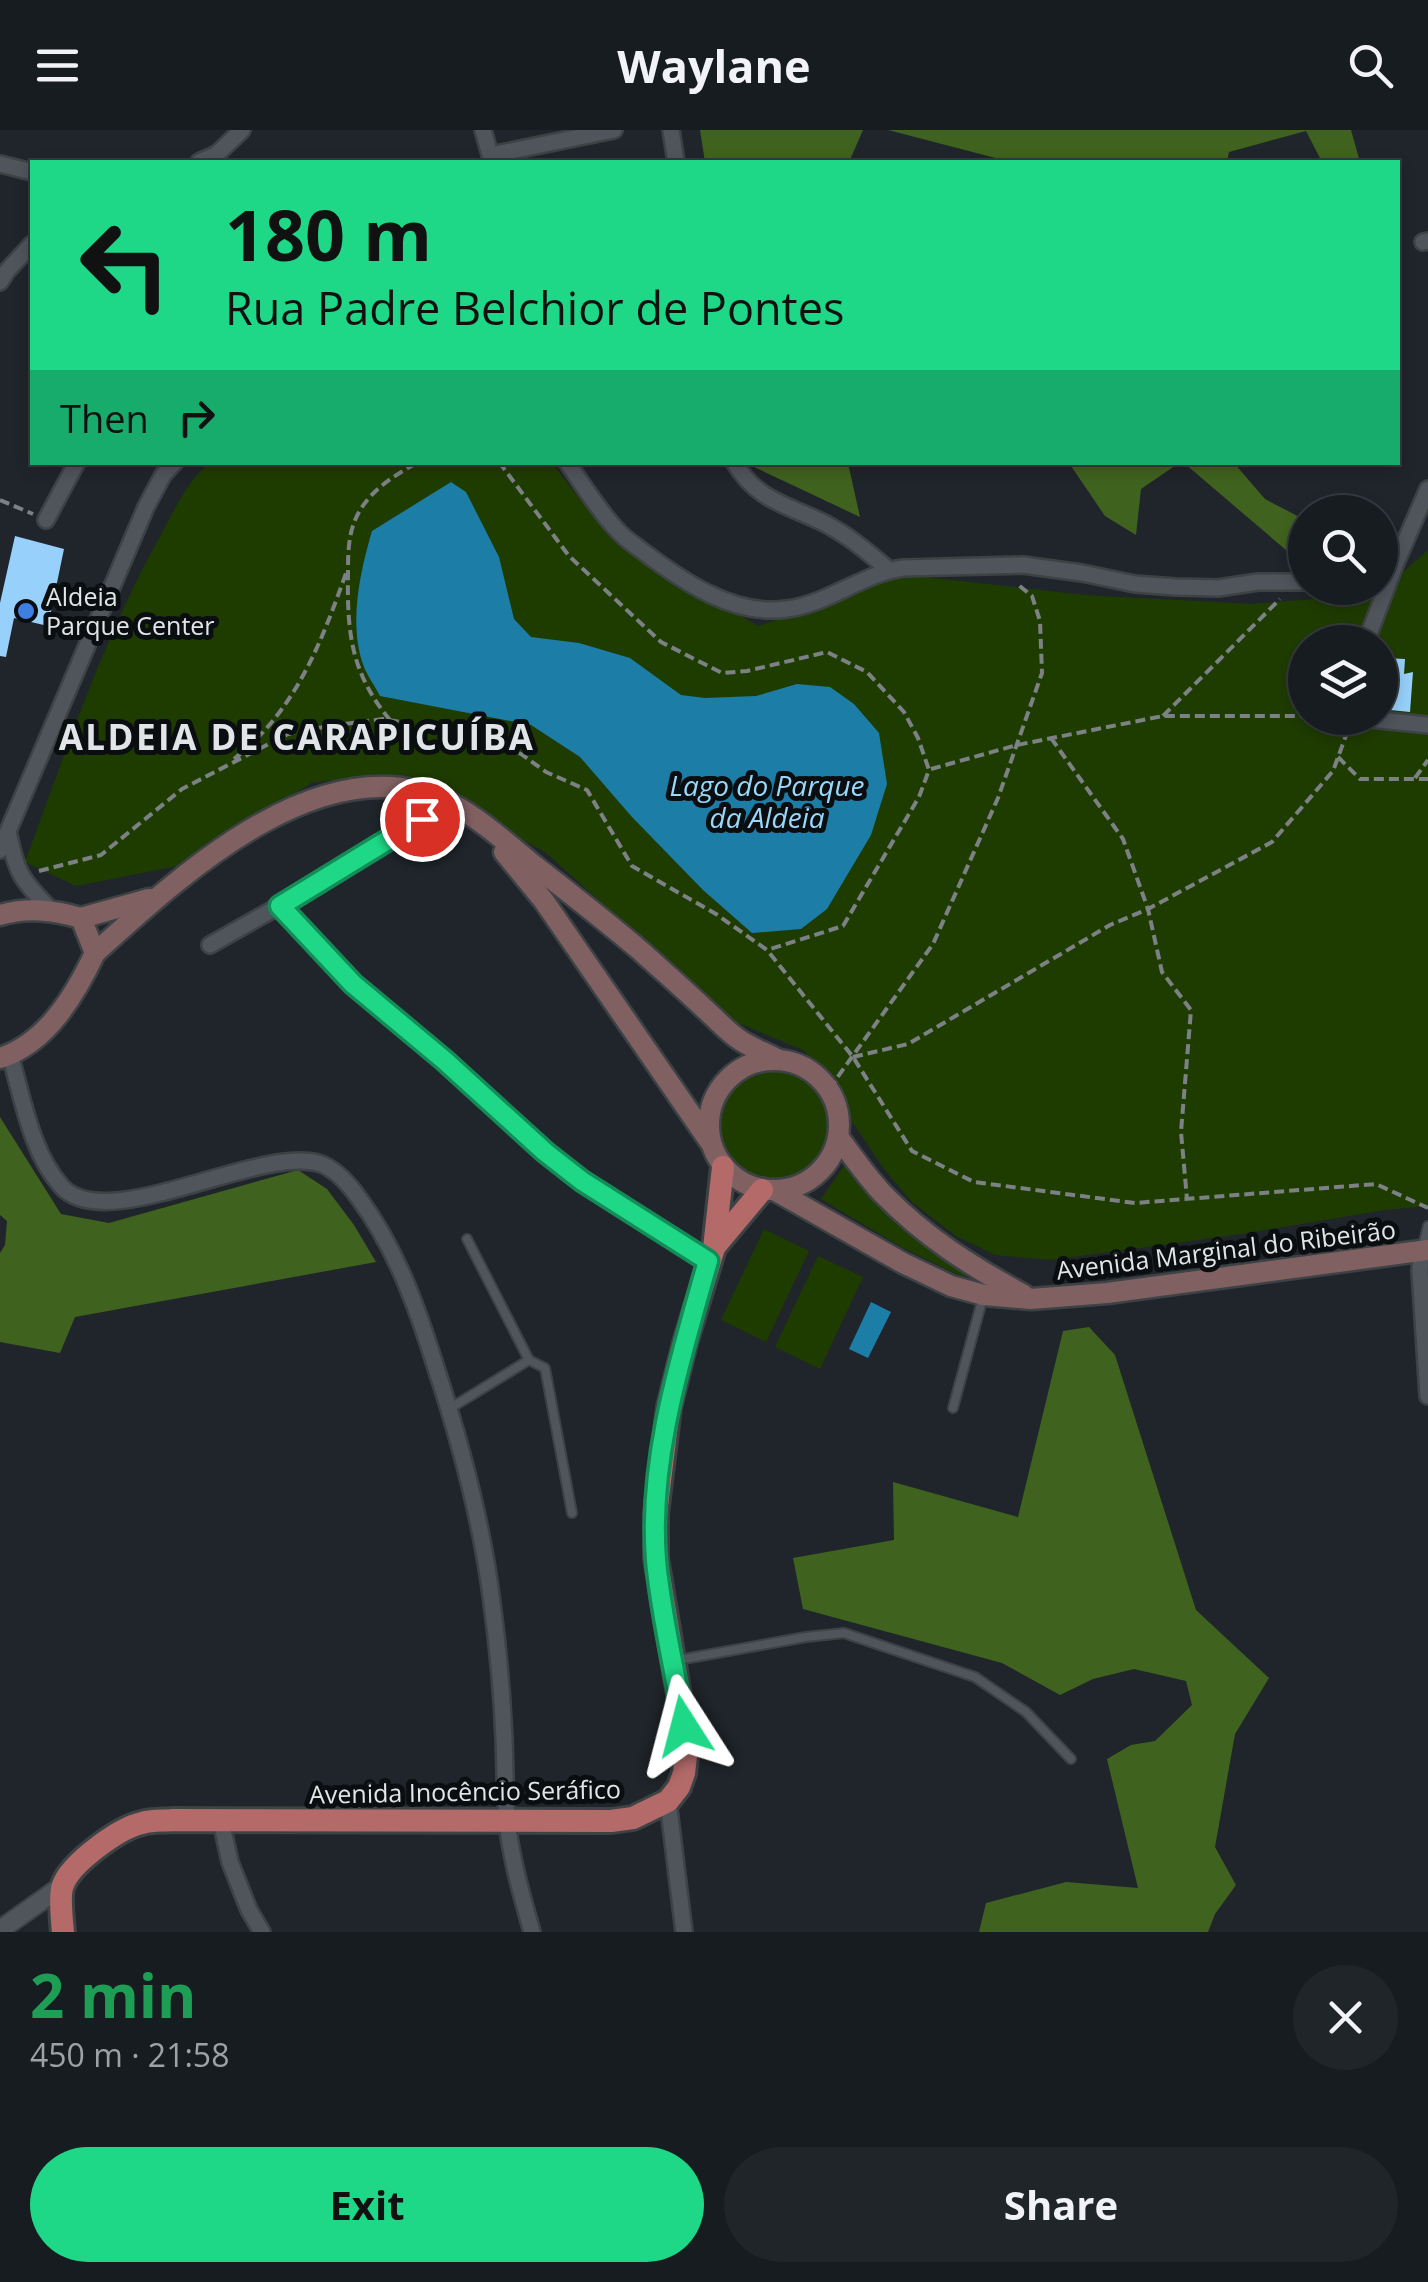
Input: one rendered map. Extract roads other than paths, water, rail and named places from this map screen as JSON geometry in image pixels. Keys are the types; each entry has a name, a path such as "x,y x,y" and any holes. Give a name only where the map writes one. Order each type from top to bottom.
{"main road":[{"name":"Avenida Marginal do Ribeirão","path":"5,1057 41,1034 80,985 95,953 156,897 262,823 289,808 355,789 422,792 481,823 640,950 738,1039 816,1074 836,1104 838,1138 881,1192 924,1232 965,1262 1030,1298"},
{"name":"Avenida Marginal do Ribeirão","path":"481,823 544,902 724,1166 741,1182 769,1190 952,1286 984,1295 1030,1298 1107,1293 1425,1250"},
{"name":"Avenida Marginal do Ribeirão","path":"81,918 156,897"},
{"path":"0,915 51,910 81,918 95,953"},
{"path":"711,1143 708,1122 712,1102 722,1084 757,1061 778,1059"},
{"path":"711,1254 769,1190 794,1188 810,1181 833,1155 838,1138"},
{"path":"668,1801 679,1786 686,1756 656,1558 656,1514 669,1406 711,1254 724,1166"},
{"name":"Avenida Inocêncio Seráfico","path":"62,1886 99,1845 142,1822 610,1821 633,1818 668,1801"},
{"path":"62,1886 64,1932"}],"street":[{"path":"221,158 242,130"},
{"path":"490,145 614,130"},
{"path":"671,130 676,160"},
{"path":"0,164 30,172"},
{"path":"0,282 30,246"},
{"path":"46,520 76,465"},
{"path":"0,850 146,507 172,465"},
{"path":"569,465 619,532 693,586 732,604 763,610 789,609 818,601 889,570 936,566 1024,565 1176,587 1288,583"},
{"path":"736,465 751,486 772,501 825,524 889,570"},
{"path":"1398,549 1428,489"},
{"path":"1412,526 1428,516"},
{"path":"1398,722 1428,725"},
{"path":"210,945 449,803"},
{"path":"8,831 20,876 51,910"},
{"path":"280,906 353,984 545,1152 582,1181 711,1254"},
{"path":"5,1057 48,1169 66,1191 85,1200 114,1202 294,1161 319,1163 336,1172 378,1226 416,1306 467,1466 492,1602 508,1822 532,1932"},
{"path":"1425,1250 1420,1272 1426,1311 1428,1396"},
{"path":"668,1801 684,1932"},
{"path":"222,1820 230,1862 262,1932"},
{"path":"0,1930 62,1886"}],"lane":[{"path":"1425,1250 1428,1226"},
{"path":"467,1239 530,1360 545,1368 572,1513"},
{"path":"953,1408 984,1295"},
{"path":"450,1409 530,1360"},
{"path":"674,1661 806,1636 844,1633 975,1677 1026,1712 1070,1759"}],"water":[{"name":"Lago do Parque da Aldeia","path":"451,482 466,492 499,557 514,619 531,637 579,643 630,658 681,695 756,696 797,684 830,687 854,704 879,733 887,784 871,835 827,909 801,929 752,933 703,890 580,757 531,725 380,696 359,651 356,616 372,531"},
{"path":"871,1302 891,1312 868,1358 849,1349"}],"place":[{"name":"Aldeia Parque Center","path":"26,611"}],"district":[{"name":"ALDEIA DE CARAPICUÍBA","path":"297,738"}]}
